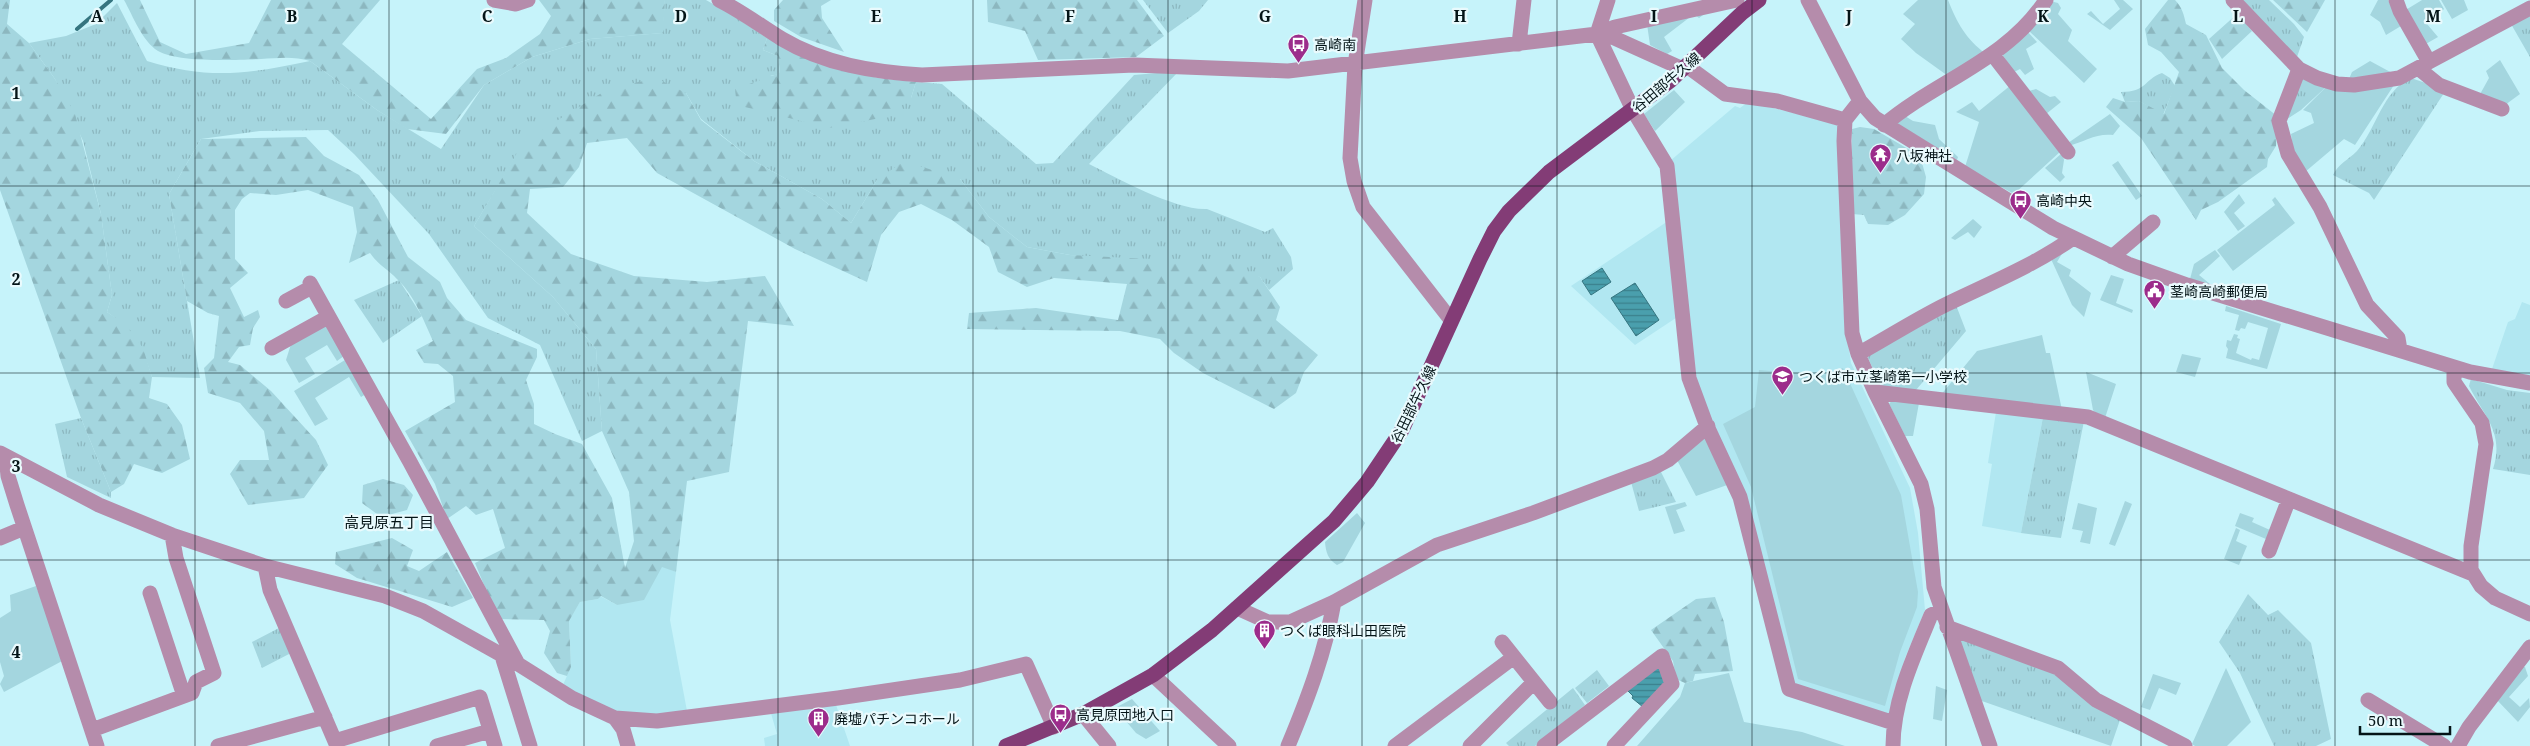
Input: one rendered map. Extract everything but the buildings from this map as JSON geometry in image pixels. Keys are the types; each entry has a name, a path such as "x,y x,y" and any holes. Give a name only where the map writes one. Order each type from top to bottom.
{"main road":[{"name":"谷田部牛久線","path":"1006,746 1083,714 1153,675 1196,643 1334,521 1367,482 1402,430 1451,320 1494,231 1518,200 1549,172 1633,110 1685,68 1754,0"}],"street":[{"path":"494,0 516,4 528,0"},
{"path":"719,0 803,50 849,66 888,73 935,75 1152,65 1288,71 1597,34 1615,27 1737,0"},
{"path":"1365,0 1355,64 1350,158 1354,181 1363,208 1451,320"},
{"path":"1519,44 1524,0"},
{"path":"1608,0 1597,34 1633,110 1666,166 1689,378 1740,497 1789,689 1894,723"},
{"path":"1808,0 1860,101 1884,126 2073,238 2112,257 2187,285 2454,368 2501,380 2530,383"},
{"path":"1884,126 1934,89 1993,55 2024,28 2046,0"},
{"path":"2233,0 2299,69 2317,78 2337,84 2354,84 2399,78 2530,8"},
{"path":"2396,0 2423,65 2439,85 2502,109"},
{"path":"1597,34 1612,37 1685,68 1726,94 1777,101 1845,120"},
{"path":"1993,55 2068,152"},
{"path":"2299,69 2280,121 2288,154 2320,207 2367,305 2398,338 2400,350"},
{"path":"1860,101 1845,120 1850,308 1858,354 1925,498 1932,572 1947,627 1990,746"},
{"path":"2112,257 2153,222"},
{"path":"1858,354 1944,306 1985,288 2044,257 2073,238"},
{"path":"286,301 311,285 410,462 518,664"},
{"path":"272,348 328,317"},
{"path":"2454,368 2454,382 2482,423 2486,444 2471,546 2470,564 2473,574"},
{"path":"1875,392 2088,417 2473,574 2495,598 2530,614"},
{"path":"1237,608 1275,623 1290,622 1334,602 1437,545 1533,513 1653,468 1668,460 1708,426"},
{"path":"3,455 24,528 97,746"},
{"path":"3,455 99,505 172,535 265,566 384,596 423,611 518,664 572,698 615,718 657,721 844,697 960,680 1026,664 1054,727"},
{"path":"2269,552 2289,498"},
{"path":"0,538 24,528"},
{"path":"92,730 192,693 196,682 214,672 176,558 172,535"},
{"path":"265,566 270,590 336,743 480,697 495,746"},
{"path":"150,593 184,696"},
{"path":"1288,746 1318,672 1334,602"},
{"path":"1893,746 1894,723 1910,667 1931,615 1942,610"},
{"path":"1947,627 2058,668 2096,700 2185,746"},
{"path":"1502,642 1550,702"},
{"path":"502,656 530,746"},
{"path":"1544,746 1662,656 1672,684 1614,746"},
{"path":"1395,746 1514,657"},
{"path":"2458,746 2469,727 2527,657"},
{"path":"1153,675 1225,745"},
{"path":"1470,746 1534,682"},
{"path":"2368,700 2444,746"},
{"path":"1083,714 1109,746"},
{"path":"218,746 249,742 325,717"},
{"path":"615,718 622,729 628,746"},
{"path":"437,746 490,730"}],"shaded area":[{"name":"つくば市立茎崎第一小学校","path":"1748,102 1839,124 1843,307 1851,363 1910,488 1918,533 1925,610 1905,658 1890,717 1793,685 1710,415 1692,374 1685,312 1635,345 1571,286 1668,221 1670,161 1735,106 1740,108"},
{"path":"1602,268 1611,282 1591,295 1582,281"},
{"path":"1635,283 1659,320 1636,336 1611,298"},
{"path":"2522,302 2530,305 2530,376 2492,369 2508,322 2515,319"},
{"path":"1996,412 2043,417 2021,533 1982,526 1992,464 1988,463"},
{"path":"662,566 676,572 670,620 687,711 650,718 609,711 562,687 571,667 569,620 580,602 598,599 600,596 617,605"},
{"path":"1657,665 1666,682 1643,707 1632,698 1633,696 1625,688"},
{"path":"835,702 850,746 765,746 764,738 777,734 770,710"}],"green space":[{"path":"0,0 10,0 7,24 29,43 55,79 75,114 101,214 112,295 107,312 125,324 143,348 152,377 149,398 167,404 182,425 190,459 162,473 134,464 124,484 111,492 81,418 0,190"},
{"path":"124,0 140,0 160,42 186,54 249,43 271,0 380,0 342,44 431,119 477,69 506,58 540,34 551,16 539,0 665,0 663,33 590,39 532,57 484,85 446,134 407,129 377,110 310,61 298,58 193,59 167,55 152,47 147,41 134,21"},
{"path":"665,0 706,0 767,38 763,50 778,56 780,74 770,76 911,98 916,82 942,84 1036,164 1053,163 1134,75 1179,71 1089,164 1131,185 1180,205 1207,209 1265,232 1273,228 1291,257 1293,269 1269,290 1260,277 1070,255 1027,247 989,217 960,179 877,180 851,223 822,199 754,161 701,119 686,93 525,141 474,226 553,297 596,349 602,431 582,441 540,345 488,318 429,234 354,154 328,130 260,131 201,139 169,194 200,378 152,377 145,356 136,340 124,326 107,312 112,295 101,214 83,141 55,79 29,43 66,36 96,24 117,3 147,61 190,71 228,73 248,72 310,61 377,110 441,149 484,85 532,57 590,39 662,33"},
{"path":"783,0 831,0 821,6 822,18 844,52 801,37 774,21 774,10"},
{"path":"987,0 1137,0 1164,36 1136,57 1038,60 1025,31 988,22"},
{"path":"1143,0 1208,0 1199,11 1168,33"},
{"path":"1918,0 1948,0 1963,30 1986,54 1948,76 1916,53 1901,39 1915,24 1903,14"},
{"path":"2114,0 2123,0 2133,9 2110,30 2087,14 2091,11 2103,24 2120,9"},
{"path":"2168,0 2175,0 2182,11 2186,24 2206,35 2222,68 2244,90 2277,116 2276,146 2268,159 2267,167 2218,202 2201,210 2196,220 2141,138 2106,107 2113,98 2125,102 2139,101 2164,114 2179,72 2161,52 2148,45 2145,29"},
{"path":"2238,0 2269,0 2294,24 2304,37 2297,57"},
{"path":"2273,0 2325,0 2307,32"},
{"path":"2378,0 2388,0 2401,26 2386,35 2380,22 2370,15"},
{"path":"2422,0 2439,0 2444,9 2441,12 2438,9 2427,16 2430,21 2427,24 2438,37 2424,45 2404,11"},
{"path":"2441,0 2464,0 2468,10 2452,19"},
{"path":"2050,1 2058,3 2061,8 2058,14 2072,30 2068,41 2097,69 2084,83 2028,30"},
{"path":"1706,10 1707,12 1699,18 1694,14 1664,37 1672,51 1667,54 1650,45 1647,24"},
{"path":"2530,12 2530,57 2511,24"},
{"path":"2237,14 2252,31 2222,59 2209,39"},
{"path":"2027,31 2037,42 2026,49 2034,69 2025,75 2020,69 2014,72 2002,54"},
{"path":"767,38 822,64 878,78 916,82 911,98 880,118 829,128 745,107 736,98 735,89 780,73 778,56 763,50"},
{"path":"2500,60 2520,94 2505,105 2479,96 2489,78 2486,71"},
{"path":"2370,61 2394,74 2349,79 2352,72"},
{"path":"2162,73 2170,78 2175,86 2163,115 2139,101 2125,102 2121,92 2136,90"},
{"path":"2303,77 2326,87 2301,110 2284,121"},
{"path":"656,78 686,93 701,120 754,161 822,199 851,223 877,180 904,161 960,179 989,217 1027,247 1070,255 1228,263 1260,277 1280,307 1276,320 1318,355 1304,372 1296,393 1274,409 1203,373 1174,353 1160,339 1120,331 967,329 969,313 1036,308 1118,320 1127,284 1054,278 1027,287 998,272 989,247 952,220 921,204 899,212 881,235 867,282 795,249 657,173 627,138 587,143 579,167 563,187 530,189 527,213 571,254 634,276 707,282 765,276 794,326 748,321 729,472 687,481 676,572 662,567 644,600 617,605 601,596 598,599 580,602 569,621 571,667 567,676 557,673 544,653 550,631 544,620 498,619 475,563 505,548 493,509 476,515 466,506 447,519 435,484 405,431 455,402 453,376 438,364 424,363 416,350 433,341 418,309 404,286 377,262 370,253 349,263 357,232 353,207 308,190 276,195 250,193 242,199 235,210 235,259 248,273 230,288 244,317 258,310 260,317 253,328 250,345 239,347 228,362 240,365 271,391 316,440 328,465 304,498 248,505 230,474 240,460 269,460 264,431 240,403 208,393 204,368 214,358 219,316 208,313 187,301 169,194 201,139 306,137 324,156 359,175 378,200 408,257 440,282 447,298 466,320 537,349 537,357 526,380 534,404 534,424 582,444 612,498 625,568 634,541 629,492 602,431 596,349 553,297 474,226 524,141 608,89"},
{"path":"2411,78 2446,90 2374,200 2369,193 2333,175 2364,142 2386,101 2393,92"},
{"path":"2011,85 2061,151 2014,194 1965,167 1979,122 1956,112 1972,102 1979,111"},
{"path":"2394,85 2355,145 2344,139 2305,172 2293,149 2291,134 2314,123 2311,113 2303,110 2326,87"},
{"path":"2036,89 2050,97 2055,96 2061,102 2046,114 2029,91"},
{"path":"1674,90 1685,102 1655,131 1644,114"},
{"path":"2110,114 2120,126 2113,135 2096,137 2068,146 2068,143"},
{"path":"1905,116 1913,121 1935,125 1939,139 1958,157 1957,160 1896,123"},
{"path":"1860,127 1874,129 1920,156 1926,177 1924,194 1905,215 1888,225 1868,224 1864,215 1852,214 1852,129"},
{"path":"2062,153 2064,160 2062,173 2065,177 2060,182 2045,168"},
{"path":"2118,161 2142,196 2136,200 2112,165"},
{"path":"2239,194 2245,203 2234,213 2245,226 2238,231 2224,212"},
{"path":"2275,197 2295,223 2233,271 2217,250 2275,205 2272,200"},
{"path":"1973,219 1982,227 1974,238 1968,232 1955,240 1951,238"},
{"path":"2066,247 2057,262 2071,270 2069,276 2091,293 2084,317 2072,305 2051,259"},
{"path":"2215,250 2220,256 2199,275 2210,284 2190,279 2194,264"},
{"path":"2111,275 2124,279 2116,303 2133,310 2132,313 2100,300"},
{"path":"399,280 422,316 383,343 354,300"},
{"path":"1956,305 1966,331 1916,390 1882,388 1868,358 1869,354"},
{"path":"2226,306 2281,324 2267,369 2226,358 2227,340 2231,341 2234,334 2238,335 2237,338 2240,339 2236,353 2251,360 2252,358 2259,360 2268,328 2248,322 2245,329 2235,330 2239,315 2225,311"},
{"path":"325,323 344,356 337,361 327,345 305,358 315,374 299,383 286,360 291,344"},
{"path":"2042,335 2046,353 2050,353 2062,410 1940,396 1977,351"},
{"path":"2182,354 2201,358 2195,377 2176,372"},
{"path":"345,360 366,394 361,397 349,377 315,398 328,419 315,426 294,391"},
{"path":"1843,368 1901,495 1918,592 1917,607 1900,652 1885,706 1798,679 1751,487 1723,424 1755,407 1759,370 1823,375"},
{"path":"2086,372 2116,384 2105,418 2097,415 2093,410"},
{"path":"2471,379 2507,390 2530,393 2530,475 2493,469 2496,456 2494,434 2491,424 2469,386"},
{"path":"1893,399 1919,403 1913,436 1905,436 1889,404"},
{"path":"2043,417 2084,421 2061,538 2021,533"},
{"path":"81,418 111,492 111,498 67,477 55,424"},
{"path":"1706,435 1730,484 1696,496 1677,460"},
{"path":"1660,470 1676,502 1639,511 1631,482"},
{"path":"383,479 404,485 413,495 407,510 381,517 362,503 363,485"},
{"path":"2125,501 2132,504 2115,546 2109,544"},
{"path":"1685,502 1687,506 1676,510 1685,531 1674,534 1665,507"},
{"path":"2078,503 2097,508 2090,544 2080,542 2083,531 2072,529"},
{"path":"1357,513 1365,523 1343,562 1337,565 1328,555 1325,542"},
{"path":"2240,513 2254,518 2252,522 2270,530 2266,539 2235,526"},
{"path":"2236,528 2240,530 2236,541 2247,546 2239,565 2224,559"},
{"path":"392,538 413,550 407,566 419,571 447,552 473,598 452,607 357,578 335,564 336,552"},
{"path":"36,586 64,660 4,692 0,684 4,676 0,662 0,618 11,611 10,595"},
{"path":"2248,594 2268,615 2278,610 2311,643 2331,739 2316,746 2274,746 2240,673 2219,642"},
{"path":"1715,597 1724,622 1733,671 1695,674 1693,681 1685,683 1676,679 1673,661 1651,630 1696,599"},
{"path":"279,628 291,653 262,668 252,642"},
{"path":"1965,637 2056,673 2120,720 2111,746 1979,700 1960,642"},
{"path":"2520,667 2525,667 2528,676 2509,697 2520,707 2529,698 2530,707 2518,722 2496,699"},
{"path":"2226,668 2251,722 2227,746 2195,746 2192,744"},
{"path":"1597,670 1609,686 1587,703 1575,688"},
{"path":"1729,673 1744,722 1802,732 1845,746 1637,746 1680,697 1685,683"},
{"path":"2153,674 2181,683 2176,695 2159,688 2150,710 2141,707"},
{"path":"1936,686 1947,690 1942,721 1933,719"},
{"path":"1573,688 1585,705 1535,746 1509,746 1506,743"},
{"path":"1132,699 1160,731 1146,739 1136,733 1115,708"}],"waterway":[{"path":"77,29 111,0"}],"place":[{"name":"高崎南","path":"1298,63"},
{"name":"八坂神社","path":"1880,174"},
{"name":"高崎中央","path":"2020,219"},
{"name":"茎崎高崎郵便局","path":"2154,310"},
{"name":"つくば市立茎崎第一小学校","path":"1783,395"},
{"name":"つくば眼科山田医院","path":"1264,649"},
{"name":"高見原団地入口","path":"1060,733"},
{"name":"廃墟パチンコホール","path":"818,737"}],"district":[{"name":"高見原五丁目","path":"389,522"}]}
